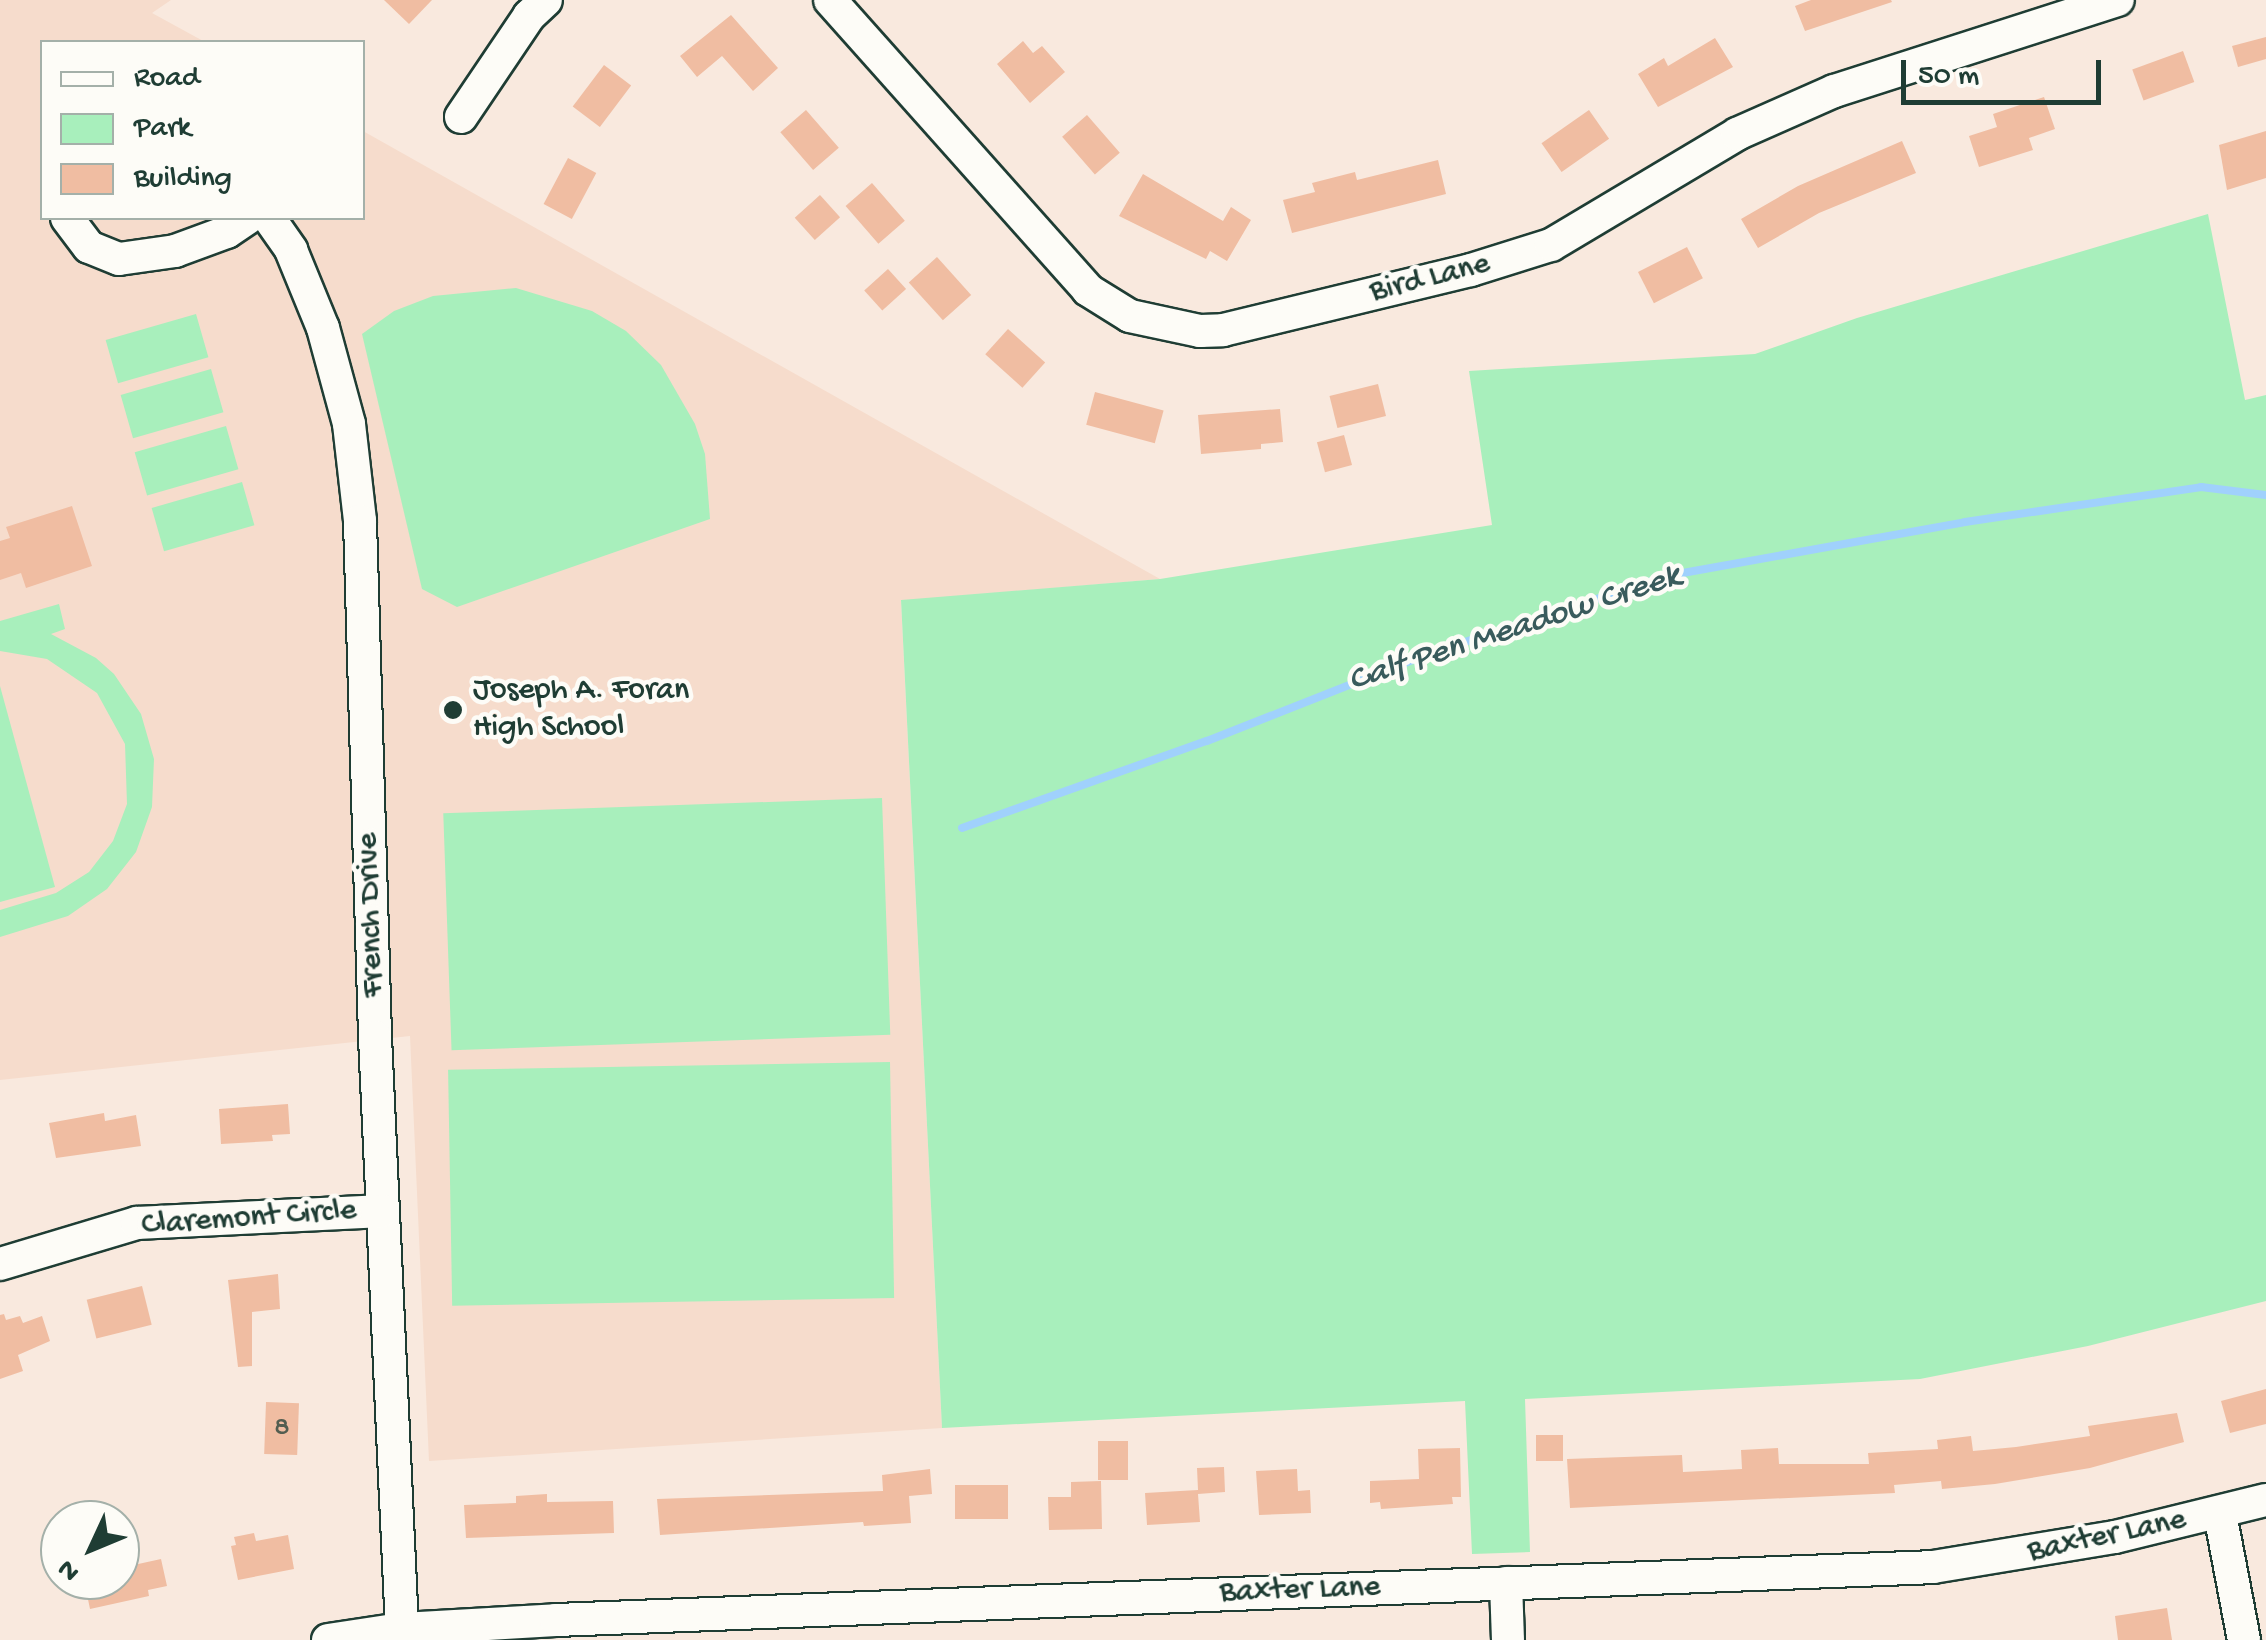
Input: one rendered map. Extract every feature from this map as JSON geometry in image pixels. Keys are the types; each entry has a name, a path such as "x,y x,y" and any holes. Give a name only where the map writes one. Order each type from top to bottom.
{"street":[{"path":"460,117 529,16 546,0"},
{"name":"Bird Lane","path":"830,0 1088,290 1130,316 1200,331 1223,330 1472,270 1551,245 1737,134 1834,91 2118,0"},
{"path":"69,220 89,247 119,259 175,251 228,232 245,220"},
{"name":"French Drive","path":"269,220 291,250 323,328 348,424 360,522 383,1211 402,1630"},
{"name":"Claremont Circle","path":"0,1264 137,1224 383,1211"},
{"name":"Baxter Lane","path":"328,1640 402,1630 1933,1567 2009,1557 2220,1514 2266,1500"},
{"path":"2220,1514 2244,1640"},
{"path":"1506,1583 1508,1640"}],"shaded area":[{"name":"Joseph A. Foran High School","path":"0,0 171,0 152,13 201,40 40,40 40,220 365,220 365,132 1160,579 901,601 942,1428 429,1461 410,1036 0,1080"}],"green space":[{"path":"2208,214 2245,400 2266,395 2266,1301 2088,1346 1920,1379 1525,1399 1530,1552 1472,1554 1465,1401 942,1428 901,600 1160,579 1492,525 1469,371 1755,354 1857,318"},
{"path":"516,288 592,311 626,331 661,365 695,424 705,454 710,519 457,607 422,589 362,334 394,311 433,296"},
{"path":"196,314 208,357 118,383 106,340"},
{"path":"211,369 223,412 133,438 121,395"},
{"path":"226,426 238,469 147,495 135,452"},
{"path":"242,482 254,525 164,551 152,508"},
{"path":"59,604 65,629 51,634 96,658 114,674 141,714 154,759 152,807 136,852 107,889 68,916 0,937 0,910 56,893 89,872 113,841 127,804 125,744 97,693 47,659 0,651 0,621"},
{"path":"0,686 55,887 0,902"},
{"path":"882,798 890,1035 452,1050 443,813"},
{"path":"890,1062 894,1298 452,1306 448,1070"}],"building":[{"path":"384,0 432,0 409,24"},
{"path":"1811,0 1892,2 1805,31 1795,6"},
{"path":"731,15 778,68 753,91 722,56 697,77 680,56"},
{"path":"2266,37 2266,59 2238,67 2232,46"},
{"path":"1715,38 1733,67 1658,107 1638,74 1664,58 1668,66"},
{"path":"1023,41 1033,53 1042,46 1065,72 1030,103 997,64"},
{"path":"2183,51 2194,82 2144,100 2132,69"},
{"path":"604,65 631,85 600,127 573,107"},
{"path":"2044,97 2055,129 2029,138 2033,150 1979,167 1969,136 1997,127 1993,114"},
{"path":"806,110 839,148 813,170 780,132"},
{"path":"1589,110 1609,139 1562,172 1541,143"},
{"path":"1087,115 1120,153 1095,174 1062,137"},
{"path":"2266,131 2266,178 2227,190 2219,145"},
{"path":"1902,141 1916,173 1819,213 1758,248 1741,219 1798,186"},
{"path":"568,158 596,173 572,219 544,204"},
{"path":"1438,160 1446,194 1292,233 1283,200 1315,192 1312,183 1355,172 1357,180"},
{"path":"1143,174 1223,221 1231,207 1251,220 1227,261 1210,251 1206,259 1119,216"},
{"path":"872,183 905,221 878,244 846,206"},
{"path":"820,195 840,217 815,240 795,218"},
{"path":"1687,247 1703,278 1654,303 1638,272"},
{"path":"937,257 971,295 943,320 909,282"},
{"path":"888,269 906,289 882,310 864,290"},
{"path":"1008,329 1045,362 1022,388 985,354"},
{"path":"1378,384 1386,416 1337,428 1329,396"},
{"path":"1095,392 1164,410 1155,443 1086,425"},
{"path":"1280,409 1283,442 1261,444 1261,449 1201,454 1198,415"},
{"path":"1344,435 1352,465 1325,472 1317,442"},
{"path":"72,506 92,566 26,588 21,573 0,580 0,541 10,538 6,527"},
{"path":"288,1104 290,1134 272,1135 273,1141 221,1144 219,1109"},
{"path":"104,1113 105,1121 136,1115 141,1146 56,1158 49,1123"},
{"path":"278,1274 280,1309 252,1312 252,1366 238,1367 228,1280"},
{"path":"142,1286 152,1325 96,1339 87,1300"},
{"path":"4,1314 6,1320 20,1316 23,1323 42,1316 50,1341 18,1355 23,1371 0,1379 0,1315"},
{"path":"2266,1389 2266,1424 2230,1433 2221,1401"},
{"path":"266,1402 299,1403 297,1455 264,1454"},
{"path":"2177,1413 2184,1442 2090,1468 1995,1484 1942,1489 1941,1481 1894,1485 1895,1493 1570,1508 1567,1459 1682,1455 1683,1472 1742,1469 1741,1450 1778,1448 1779,1464 1869,1464 1868,1453 1938,1449 1937,1440 1971,1436 1973,1451 2016,1447 2090,1436 2088,1426"},
{"path":"1536,1435 1563,1435 1563,1461 1536,1461"},
{"path":"1098,1441 1128,1441 1128,1480 1098,1480"},
{"path":"1460,1448 1461,1497 1452,1497 1453,1504 1381,1509 1380,1502 1370,1503 1370,1481 1419,1479 1418,1449"},
{"path":"1224,1467 1225,1492 1198,1494 1200,1522 1147,1525 1145,1493 1198,1490 1197,1468"},
{"path":"930,1469 932,1494 909,1496 911,1523 864,1526 863,1522 660,1535 657,1499 883,1491 882,1475"},
{"path":"1297,1469 1298,1491 1310,1490 1311,1513 1259,1515 1256,1471"},
{"path":"1101,1481 1102,1529 1049,1530 1048,1497 1071,1497 1071,1482"},
{"path":"955,1485 1008,1485 1008,1519 955,1519"},
{"path":"547,1494 547,1502 613,1501 614,1533 466,1538 464,1505 516,1503 516,1496"},
{"path":"254,1533 256,1541 288,1535 294,1569 238,1580 231,1546 236,1545 234,1537"},
{"path":"161,1559 167,1586 148,1590 149,1596 140,1598 140,1564"},
{"path":"88,1600 131,1600 90,1609"},
{"path":"2167,1608 2172,1640 2118,1640 2115,1616"}],"waterway":[{"name":"Calf Pen Meadow Creek","path":"962,828 1207,741 1425,655 1666,576 1965,522 2201,487 2266,495"}],"place":[{"name":"Joseph A. Foran High School","path":"453,710"}]}
